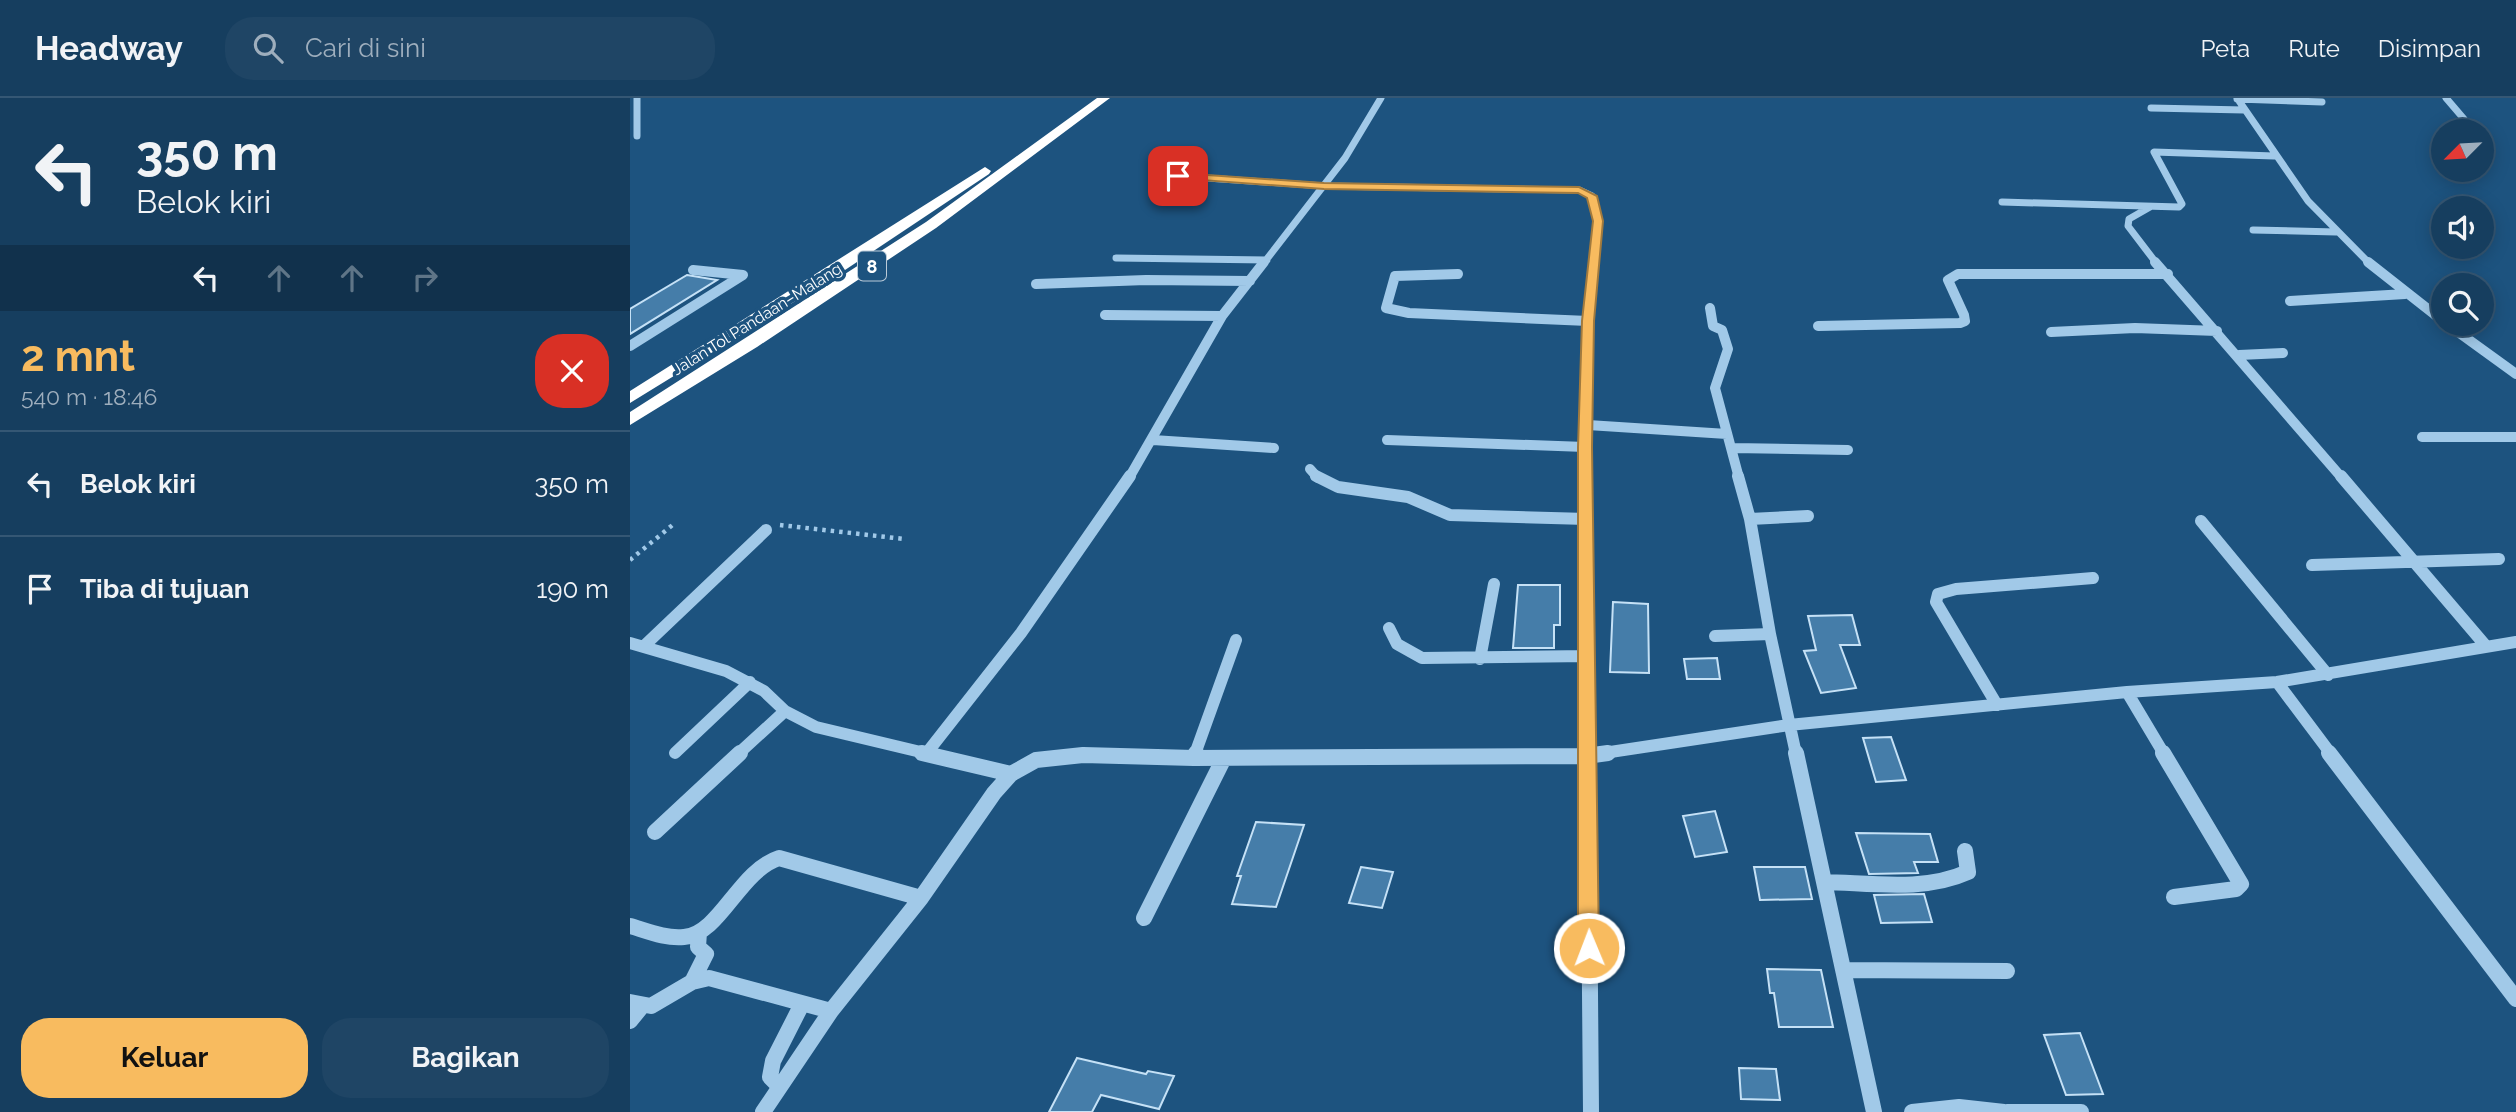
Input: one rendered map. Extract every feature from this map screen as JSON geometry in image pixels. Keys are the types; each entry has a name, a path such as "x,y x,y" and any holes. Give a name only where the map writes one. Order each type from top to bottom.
{"highway":[{"name":"Jalan Tol Pandaan–Malang","path":"630,398 831,273 1005,157 1083,98"},
{"name":"Jalan Tol Pandaan–Malang","path":"630,420 861,274 1028,158 1104,98"}],"street":[{"path":"637,98 637,136"},
{"path":"926,754 1037,611 1109,510 1153,440 1222,316 1324,186 1381,98"},
{"path":"2237,98 2322,102"},
{"path":"2237,98 2274,156 2336,232 2405,294 2431,312"},
{"path":"2446,98 2464,119"},
{"path":"2151,107 2244,110"},
{"path":"2002,202 2179,208 2182,204 2154,152 2274,156"},
{"path":"1178,176 1324,186 1586,191 1592,196 1598,221 1588,321 1588,425 1585,447 1589,656 1586,756 1591,1112"},
{"path":"2150,207 2129,219 2128,226 2143,247 2239,355 2412,563 2485,645"},
{"path":"2253,230 2336,232"},
{"path":"1116,258 1267,260"},
{"path":"630,346 743,275 693,270"},
{"path":"1458,274 1395,276 1386,308 1401,312 1588,321"},
{"path":"1818,326 1960,323 1965,321 1964,316 1948,280 1958,274 2168,274"},
{"path":"1036,284 1146,280 1250,281"},
{"path":"2290,301 2405,294"},
{"path":"1710,308 1713,326 1722,330 1728,349 1715,388 1750,519 1789,725 1874,1112"},
{"path":"1105,315 1222,316"},
{"path":"2051,332 2124,328 2217,331"},
{"path":"2464,336 2516,374"},
{"path":"2239,355 2283,353"},
{"path":"1588,425 1727,435"},
{"path":"2422,437 2516,437"},
{"path":"1153,440 1274,448"},
{"path":"1387,440 1585,447"},
{"path":"1732,448 1848,450"},
{"path":"1310,469 1318,478 1338,487 1408,498 1450,515 1587,519"},
{"path":"1750,519 1808,516"},
{"path":"2201,521 2328,675"},
{"path":"637,645 766,530"},
{"path":"2312,565 2500,559"},
{"path":"1997,705 1936,602 1938,594 1956,589 2093,578"},
{"path":"1480,659 1494,584"},
{"path":"1389,628 1391,640 1404,651 1422,658 1589,656"},
{"path":"1715,636 1770,634"},
{"path":"1194,758 1236,640"},
{"path":"763,1112 831,1011 921,898 993,793 1011,774 1036,760 1083,755 1194,758 1586,756 1789,725 2127,692 2277,682 2485,645 2516,642"},
{"path":"637,645 726,671 750,682 785,711 816,727 1011,774"},
{"path":"675,753 750,682"},
{"path":"2277,682 2436,898 2516,999"},
{"path":"2127,692 2242,884 2236,889 2174,897"},
{"path":"655,832 785,711"},
{"path":"1144,918 1224,758"},
{"path":"1824,882 1940,882 1959,878 1968,872 1965,851"},
{"path":"630,926 680,937 699,932 759,865 779,858 921,898"},
{"path":"692,982 706,954 698,947 699,932"},
{"path":"1843,970 2007,971"},
{"path":"630,1021 636,1003 659,1003 692,982 709,978 831,1011"},
{"path":"780,1087 770,1077 773,1061 802,1004"},
{"path":"1912,1112 1959,1107 2006,1112 2081,1112"}],"path":[{"path":"630,560 675,523"},
{"path":"766,530 782,525 904,539"}],"building":[{"path":"687,275 717,280 630,334 630,309"},
{"path":"1518,585 1560,585 1560,625 1554,625 1554,648 1513,648"},
{"path":"1613,602 1648,604 1649,673 1610,672"},
{"path":"1852,615 1860,645 1840,645 1856,688 1821,693 1804,651 1816,650 1808,616"},
{"path":"1717,658 1720,679 1687,679 1684,659"},
{"path":"1891,737 1906,780 1876,782 1863,738"},
{"path":"1715,811 1727,852 1695,857 1683,816"},
{"path":"1256,822 1304,825 1276,907 1232,904 1241,876 1237,876"},
{"path":"1856,833 1930,834 1938,862 1914,862 1918,873 1869,874"},
{"path":"1361,867 1393,872 1382,908 1349,903"},
{"path":"1754,867 1805,867 1812,899 1760,900"},
{"path":"1924,894 1932,922 1881,923 1874,895"},
{"path":"1767,969 1821,970 1833,1027 1779,1027"},
{"path":"2080,1033 2103,1094 2066,1095 2044,1035"},
{"path":"1077,1058 1146,1074 1148,1071 1174,1076 1159,1109 1101,1095 1092,1112 1049,1112"},
{"path":"1739,1068 1776,1069 1780,1100 1741,1099"}],"route":[{"path":"1178,176 1324,186 1579,190 1592,196 1598,221 1588,321 1588,425 1585,447 1589,656 1586,756 1589,948"}]}
